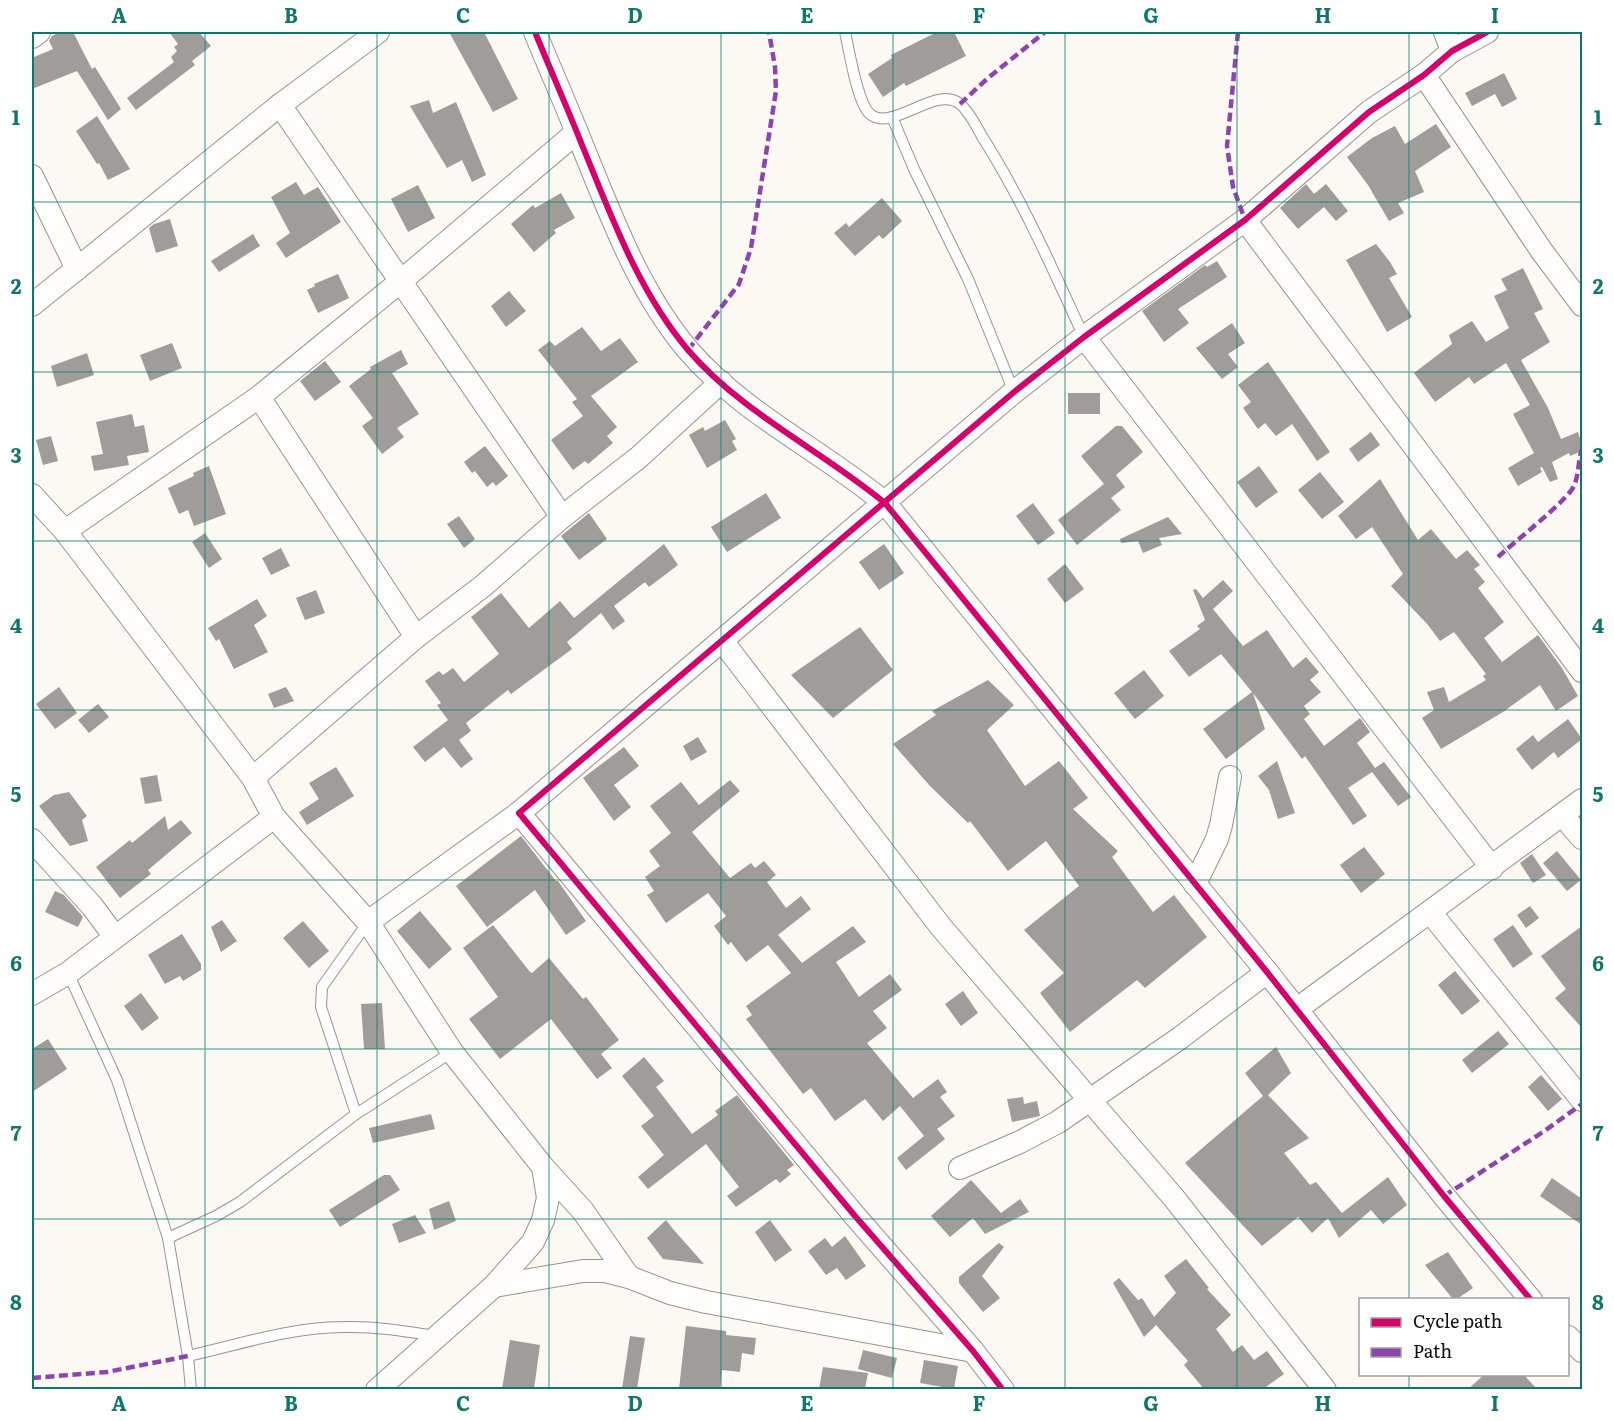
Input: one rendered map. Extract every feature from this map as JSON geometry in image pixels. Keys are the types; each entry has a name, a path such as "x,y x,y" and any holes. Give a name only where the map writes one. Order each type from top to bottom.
{"street":[{"path":"32,37 39,32"},
{"path":"32,306 280,105 378,32"},
{"path":"535,32 628,254 661,313 688,350 721,382 768,420 854,477 885,503 1297,1009 1444,1196 1531,1298"},
{"path":"368,922 519,813 723,642 1014,392 1084,337 1245,220 1369,112 1424,75 1449,41 1487,32"},
{"path":"1424,75 1541,250 1582,305"},
{"path":"280,105 562,517"},
{"path":"65,531 259,397 578,132"},
{"path":"32,176 77,269"},
{"path":"1245,220 1582,671"},
{"path":"1084,337 1492,868"},
{"path":"253,778 416,637 483,586 562,517 638,458 721,382"},
{"path":"259,397 416,637"},
{"path":"32,495 65,531 253,778 274,817 368,922 452,1052 543,1167 584,1211 629,1277"},
{"path":"723,642 941,927 1174,1198 1325,1389"},
{"path":"1195,884 1217,839 1230,777"},
{"path":"1297,1009 1582,800"},
{"path":"519,813 855,1216 973,1351 1003,1389"},
{"path":"1563,816 1582,838"},
{"path":"32,994 68,973 274,817"},
{"path":"32,840 92,906 114,937"},
{"path":"1430,912 1582,1100"},
{"path":"960,1168 1020,1143 1058,1122 1180,1038 1267,972"},
{"path":"377,1389 494,1286 533,1242 543,1220 548,1198 543,1167"},
{"path":"494,1286 583,1271 605,1271 629,1277 669,1293 706,1302 973,1351"}],"lane":[{"path":"845,32 860,96 870,114 882,119 942,100 951,100 960,104 990,148 1022,205 1084,337"},
{"path":"892,117 914,169 968,279 1014,392"},
{"path":"356,1114 327,1028 321,1007 321,997 322,987 368,922"},
{"path":"68,973 117,1080 168,1238 188,1356 191,1389"},
{"path":"168,1238 240,1202 356,1114 452,1052"},
{"path":"188,1356 300,1330 341,1326 386,1328 436,1336"}],"building":[{"path":"60,32 73,32 92,69 95,67 121,109 108,120 77,71 32,89 32,58 53,49 49,41 52,36"},
{"path":"169,32 199,32 211,46 192,61 195,65 136,110 127,98 174,62 171,57 177,51 174,47 178,44"},
{"path":"449,32 484,32 518,99 493,112"},
{"path":"937,32 954,32 966,56 906,86 904,83 883,97 868,74 892,58 891,55"},
{"path":"1504,73 1517,99 1502,107 1495,94 1472,106 1465,93"},
{"path":"429,100 433,113 456,102 486,175 472,182 462,160 447,168 410,106"},
{"path":"97,116 130,169 108,180 76,131"},
{"path":"1436,124 1451,147 1415,171 1424,192 1398,203 1404,213 1389,221 1368,185 1347,157 1372,138 1395,126 1405,144"},
{"path":"296,182 304,195 318,187 341,222 286,258 276,243 290,233 271,197"},
{"path":"1306,184 1314,194 1326,184 1348,211 1336,221 1324,207 1298,229 1280,208"},
{"path":"418,185 435,218 408,232 391,199"},
{"path":"561,193 575,218 554,230 556,233 534,252 511,224 533,205 535,208"},
{"path":"882,198 902,221 883,239 879,235 855,256 834,233 846,223 849,227"},
{"path":"170,219 178,246 156,253 149,228"},
{"path":"253,234 260,246 219,272 211,261"},
{"path":"1376,244 1397,274 1389,278 1412,317 1387,332 1346,260"},
{"path":"1217,261 1227,277 1178,309 1189,323 1164,342 1142,311 1205,265 1207,267"},
{"path":"1523,268 1543,309 1534,313 1550,342 1521,360 1548,408 1561,439 1578,432 1582,451 1570,456 1569,453 1552,462 1558,479 1550,482 1542,467 1540,468 1542,472 1518,486 1508,468 1534,453 1513,414 1530,405 1506,363 1474,384 1469,377 1435,402 1414,373 1452,344 1449,335 1472,321 1486,342 1509,328 1494,296 1507,290 1501,279"},
{"path":"338,274 349,298 318,313 307,290 315,286 314,284"},
{"path":"509,291 526,311 506,327 491,306"},
{"path":"1232,323 1245,343 1228,354 1238,367 1222,379 1196,348"},
{"path":"582,327 601,351 620,338 638,362 591,396 617,427 607,436 613,443 588,464 585,461 573,470 551,440 583,416 572,402 577,399 538,350 550,341 555,346"},
{"path":"172,343 182,368 150,381 140,355"},
{"path":"401,350 408,364 392,373 419,414 397,428 404,437 382,454 362,426 373,418 349,386 371,369 370,367"},
{"path":"87,353 94,375 57,387 51,366"},
{"path":"325,361 341,382 315,401 300,381"},
{"path":"1268,362 1330,452 1317,461 1292,424 1276,436 1265,423 1258,429 1243,408 1251,402 1238,385"},
{"path":"1068,393 1100,393 1100,414 1068,414"},
{"path":"132,414 135,427 144,425 149,452 127,456 129,465 94,471 91,456 103,454 96,422"},
{"path":"725,420 736,439 732,441 737,450 707,468 689,435 703,427 705,431"},
{"path":"1116,426 1122,426 1143,452 1116,475 1125,487 1111,498 1121,510 1077,545 1058,520 1104,484 1081,456"},
{"path":"1371,432 1380,445 1358,462 1349,449"},
{"path":"51,436 58,461 43,465 36,440"},
{"path":"485,446 508,476 496,486 493,482 487,487 475,471 472,473 464,462"},
{"path":"209,466 226,514 194,526 188,510 179,514 168,488"},
{"path":"1259,466 1278,492 1256,508 1237,482"},
{"path":"1320,472 1344,502 1322,519 1298,490"},
{"path":"1380,479 1418,540 1431,529 1456,559 1467,550 1480,565 1474,569 1485,582 1478,588 1504,622 1484,638 1502,662 1538,635 1562,668 1578,696 1556,711 1540,685 1503,712 1441,749 1422,718 1434,710 1427,692 1444,687 1449,702 1486,680 1483,676 1486,674 1454,632 1440,641 1391,586 1403,574 1372,527 1356,539 1338,516"},
{"path":"766,493 781,518 727,552 711,527"},
{"path":"1033,503 1055,533 1038,545 1016,516"},
{"path":"589,513 607,539 579,560 561,536"},
{"path":"459,516 475,539 464,548 447,524"},
{"path":"1168,517 1182,534 1159,538 1162,545 1143,553 1138,541 1121,543 1120,539"},
{"path":"205,533 222,559 209,568 192,542"},
{"path":"664,544 678,565 649,587 645,582 614,606 625,621 613,630 601,613 567,642 572,649 511,694 508,690 466,723 471,731 459,740 473,759 461,768 444,747 425,762 413,747 448,720 437,705 441,703 425,681 439,671 443,675 453,668 464,682 499,654 471,617 501,593 529,628 560,601 574,618"},
{"path":"884,544 904,573 879,590 859,562"},
{"path":"281,548 290,566 271,575 262,558"},
{"path":"1065,564 1084,589 1065,603 1047,579"},
{"path":"1223,580 1233,591 1213,609 1243,646 1267,630 1293,668 1306,657 1319,672 1310,680 1321,692 1304,706 1310,714 1304,719 1324,746 1360,718 1370,732 1357,743 1375,768 1384,762 1411,797 1398,806 1372,772 1348,788 1367,816 1353,825 1305,756 1302,759 1253,693 1265,729 1226,759 1203,729 1252,692 1221,654 1189,677 1169,651 1200,629 1197,626 1205,620 1193,590 1196,589 1203,598"},
{"path":"316,590 325,613 305,620 296,598"},
{"path":"257,599 267,616 254,625 268,652 234,669 219,639 216,641 208,628"},
{"path":"860,627 893,670 833,718 791,675"},
{"path":"1144,670 1164,696 1135,719 1114,693"},
{"path":"988,680 1014,705 987,730 1025,786 1059,761 1088,798 1073,809 1118,851 1112,857 1153,912 1174,895 1207,937 1145,988 1137,980 1070,1032 1040,993 1064,973 1024,930 1079,886 1046,841 1008,871 970,821 968,823 930,786 893,744 936,715 932,711"},
{"path":"59,687 77,713 55,729 36,704"},
{"path":"286,687 294,701 274,708 268,694"},
{"path":"98,704 109,717 89,733 78,720"},
{"path":"1568,719 1582,739 1558,758 1554,752 1532,770 1516,749 1533,735 1538,742"},
{"path":"698,737 707,752 691,761 683,746"},
{"path":"624,747 639,766 614,785 631,807 614,821 583,778"},
{"path":"1277,761 1295,813 1278,819 1269,790 1258,776"},
{"path":"336,767 354,796 307,825 299,812 319,799 309,783"},
{"path":"157,775 162,801 145,804 140,778"},
{"path":"730,780 740,791 692,832 730,878 751,863 755,868 764,861 776,875 767,882 786,908 801,896 811,909 778,935 802,963 853,926 866,942 836,962 859,997 890,974 902,990 873,1011 887,1028 867,1043 913,1098 938,1079 947,1092 940,1097 955,1116 937,1129 945,1139 906,1170 897,1158 924,1136 900,1106 883,1121 865,1099 835,1121 811,1088 803,1094 746,1019 752,1015 746,1006 791,973 768,945 746,962 731,942 728,945 714,926 726,916 708,893 666,923 647,895 654,891 645,877 660,866 649,851 671,833 650,806 681,782 699,805"},
{"path":"69,792 87,816 82,820 88,841 70,846 39,806 54,795"},
{"path":"165,816 168,830 181,820 192,833 148,870 151,874 120,898 96,867 130,840 132,843"},
{"path":"521,836 558,881 586,921 566,935 535,890 487,927 456,886"},
{"path":"1364,847 1385,874 1361,893 1340,865"},
{"path":"1557,851 1581,880 1567,891 1543,863"},
{"path":"1532,854 1546,875 1533,883 1520,863"},
{"path":"55,891 64,895 83,917 78,927 45,912"},
{"path":"1530,906 1539,918 1526,928 1517,915"},
{"path":"420,911 452,949 429,969 397,931"},
{"path":"222,920 237,941 221,952 211,927"},
{"path":"303,921 329,951 309,968 283,938"},
{"path":"493,925 530,972 532,973 549,958 583,999 586,997 619,1040 601,1054 612,1068 597,1079 551,1019 500,1059 469,1019 498,997 463,948"},
{"path":"1513,925 1533,954 1513,968 1493,939"},
{"path":"1582,926 1582,1028 1555,998 1566,989 1541,956"},
{"path":"182,934 201,964 201,970 183,981 180,976 165,984 148,955"},
{"path":"1455,971 1480,1001 1462,1015 1438,985"},
{"path":"963,991 978,1013 961,1026 945,1004"},
{"path":"141,993 159,1018 142,1031 124,1006"},
{"path":"382,1003 385,1049 364,1049 361,1004"},
{"path":"1498,1031 1509,1044 1472,1073 1462,1060"},
{"path":"48,1039 67,1069 32,1092 32,1049"},
{"path":"1276,1047 1291,1073 1268,1095 1309,1138 1284,1153 1310,1185 1316,1182 1342,1213 1388,1177 1407,1205 1383,1224 1371,1210 1339,1238 1328,1218 1312,1233 1298,1217 1262,1246 1185,1163 1263,1096 1245,1073"},
{"path":"644,1057 664,1081 656,1087 692,1134 718,1115 715,1111 737,1095 794,1165 787,1170 791,1174 780,1183 776,1179 736,1207 727,1196 739,1187 706,1144 648,1189 638,1177 664,1155 641,1126 654,1116 622,1076"},
{"path":"1541,1075 1562,1099 1548,1111 1528,1087"},
{"path":"1023,1097 1024,1104 1037,1101 1040,1116 1012,1122 1007,1099"},
{"path":"431,1114 435,1129 373,1143 369,1128"},
{"path":"384,1175 390,1175 400,1190 340,1227 329,1210"},
{"path":"1552,1178 1582,1199 1582,1225 1540,1196"},
{"path":"971,1180 1001,1213 1020,1199 1029,1212 985,1234 973,1218 950,1237 931,1216"},
{"path":"449,1201 456,1221 434,1230 429,1209"},
{"path":"415,1215 426,1233 399,1243 392,1224"},
{"path":"666,1220 704,1264 663,1259 647,1238"},
{"path":"770,1220 792,1250 775,1262 755,1232"},
{"path":"845,1236 866,1266 846,1280 837,1268 826,1275 808,1251 825,1238 832,1247"},
{"path":"999,1243 1004,1247 982,1276 1000,1298 983,1312 959,1283 959,1277"},
{"path":"1448,1252 1473,1288 1458,1298 1452,1298 1425,1265"},
{"path":"1186,1259 1209,1288 1207,1289 1231,1315 1216,1329 1233,1352 1242,1345 1254,1360 1267,1351 1284,1374 1263,1389 1204,1389 1184,1365 1188,1361 1156,1325 1144,1337 1113,1283 1119,1278 1138,1300 1142,1298 1154,1317 1176,1293 1164,1276"},
{"path":"686,1326 726,1331 726,1335 756,1338 754,1355 742,1353 740,1372 722,1370 720,1389 679,1389"},
{"path":"630,1336 645,1338 637,1389 622,1389"},
{"path":"510,1340 540,1345 534,1389 502,1389"},
{"path":"863,1350 897,1358 892,1378 858,1369"},
{"path":"924,1360 958,1366 954,1389 920,1383"},
{"path":"823,1367 868,1373 865,1389 819,1389"},
{"path":"1483,1376 1525,1376 1537,1389 1468,1389"}],"marked path":[{"path":"688,350 739,284 751,248 776,91 775,67 769,32"},
{"path":"960,104 1045,32"},
{"path":"1238,32 1227,146 1233,187 1245,220"},
{"path":"1498,557 1569,493 1576,481 1582,449"},
{"path":"1444,1196 1582,1104"},
{"path":"32,1378 107,1372 188,1356"}],"cycle path":[{"path":"535,32 627,252 654,303 688,350 709,372 757,412 885,503 1267,972 1444,1196 1529,1298"},
{"path":"1003,1390 973,1351 855,1216 519,813 1014,392 1084,337 1245,220 1369,112 1424,75 1452,51 1487,32"}]}
